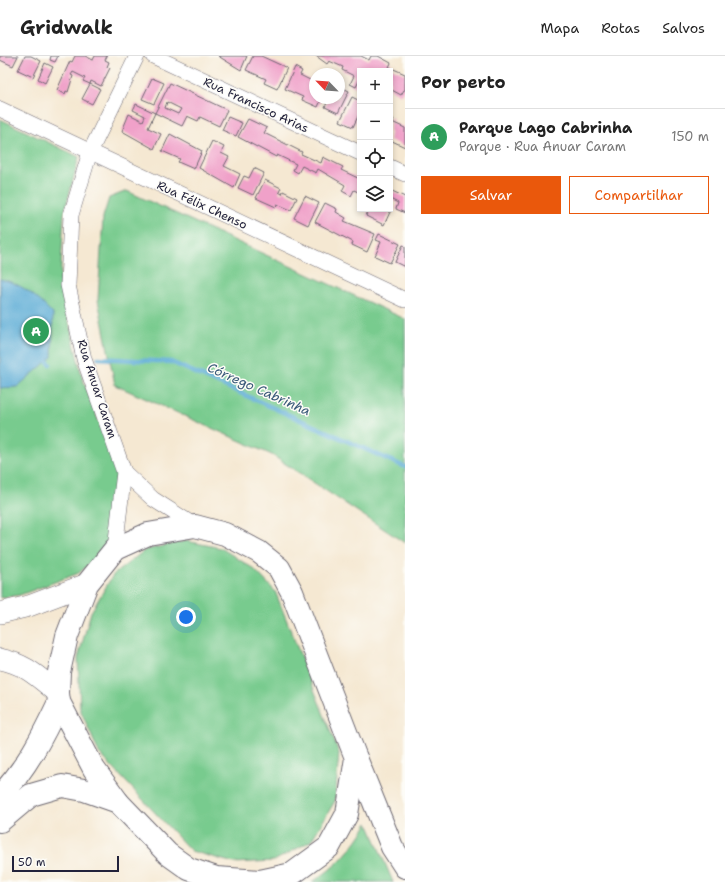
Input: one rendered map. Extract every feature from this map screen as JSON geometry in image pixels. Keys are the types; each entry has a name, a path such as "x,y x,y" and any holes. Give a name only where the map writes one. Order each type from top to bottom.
{"highway":[{"path":"0,796 12,784 38,746 58,698 59,672 67,636 87,584 115,549 148,534 195,526 225,534 259,552 279,568 292,592 392,847 405,867"},
{"path":"58,698 94,769 118,802 168,854 194,875 260,881 292,874 305,865 329,847 347,814 356,758"},
{"path":"0,821 31,795 62,786 84,790 118,802"}],"street":[{"name":"Rua Anuar Caram","path":"124,472 84,359 68,285 72,215 90,152 137,56"},
{"name":"Rua Francisco Arias","path":"153,56 357,152"},
{"name":"Rua Félix Chenso","path":"0,109 405,300"},
{"path":"393,168 405,174"},
{"path":"124,472 153,499 195,526"},
{"path":"115,549 124,472"},
{"path":"0,613 30,606 87,584"},
{"path":"0,659 16,662 36,676 58,698"}],"green space":[{"path":"0,119 79,157 64,214 60,284 82,377 117,470 109,547 79,573 20,595 0,598"},
{"path":"127,191 405,319 405,543 272,455 115,385 98,300 103,217 109,198"},
{"path":"186,541 221,548 254,569 275,591 339,753 335,801 311,841 274,861 234,863 191,851 99,753 80,709 78,658 91,612 113,575 145,550"},
{"path":"368,823 393,882 312,882 337,864 357,840"}],"water":[{"path":"0,279 15,284 29,292 53,314 52,357 17,387 0,388"}],"building":[{"path":"0,56 18,56 13,66 0,60"},
{"path":"25,56 31,56 41,61 33,77 18,70"},
{"path":"51,56 58,56 55,62 50,60"},
{"path":"75,56 85,56 93,60 95,56 107,56 105,60 109,62 107,67 110,68 101,86 91,81 90,84 83,81 85,78 73,72 71,75 73,76 68,92 66,91 65,94 57,90 70,61 72,62"},
{"path":"218,56 247,56 241,70"},
{"path":"253,56 261,56 287,68 277,89 264,83 266,79 246,70"},
{"path":"316,56 361,56 369,60 371,56 378,56 391,63 389,67 391,68 357,68 356,87 350,84 354,76 345,72 345,68 329,61 327,64"},
{"path":"45,63 53,67 45,83 38,79"},
{"path":"295,67 302,71 300,75 309,80 309,103 302,100 303,97 285,89"},
{"path":"393,69 405,74 405,90 401,95 393,91"},
{"path":"152,78 164,83 154,104 142,99"},
{"path":"170,83 227,110 219,126 200,117 198,121 187,116 182,126 155,113","holes":["167,102 181,109 178,114 165,108"]},
{"path":"90,84 100,89 92,104 82,99"},
{"path":"345,89 349,91 345,99"},
{"path":"352,97 357,100 357,118 353,127 340,121"},
{"path":"136,104 155,113 148,128 161,134 154,149 122,131 129,114 143,121 145,116 133,110"},
{"path":"311,104 319,104 318,107"},
{"path":"326,104 342,104 338,113 325,107"},
{"path":"228,117 242,123 236,136 222,130"},
{"path":"248,119 267,128 264,133 302,152 301,154 321,163 323,157 343,167 341,170 357,178 357,192 354,190 351,196 342,191 345,185 318,169 316,173 302,166 298,173 293,170 296,164 277,155 276,157 238,137"},
{"path":"393,122 405,128 405,147 393,141"},
{"path":"170,134 202,151 194,169 178,162 180,159 162,151"},
{"path":"212,141 224,147 221,153 229,157 224,166 240,174 234,188 199,168"},
{"path":"254,168 264,173 253,195 238,188 244,176 249,178"},
{"path":"265,180 281,188 279,192 282,194 283,191 297,198 291,210 277,204 276,207 256,198"},
{"path":"393,191 405,197 405,213 396,209 398,203 393,200"},
{"path":"305,196 319,203 308,225 294,218"},
{"path":"325,203 337,209 336,212 346,218 344,221 375,234 367,252 352,245 353,242 315,222"},
{"path":"368,212 390,212 384,225 366,216"},
{"path":"379,234 400,244 390,263 375,256 381,242 376,240"},
{"path":"403,245 405,246 405,267 395,262"}],"waterway":[{"name":"Córrego Cabrinha","path":"43,357 50,364"},
{"name":"Córrego Cabrinha","path":"98,358 171,362 405,467"}],"place":[{"name":"Parque Lago Cabrinha","path":"36,331"}]}
